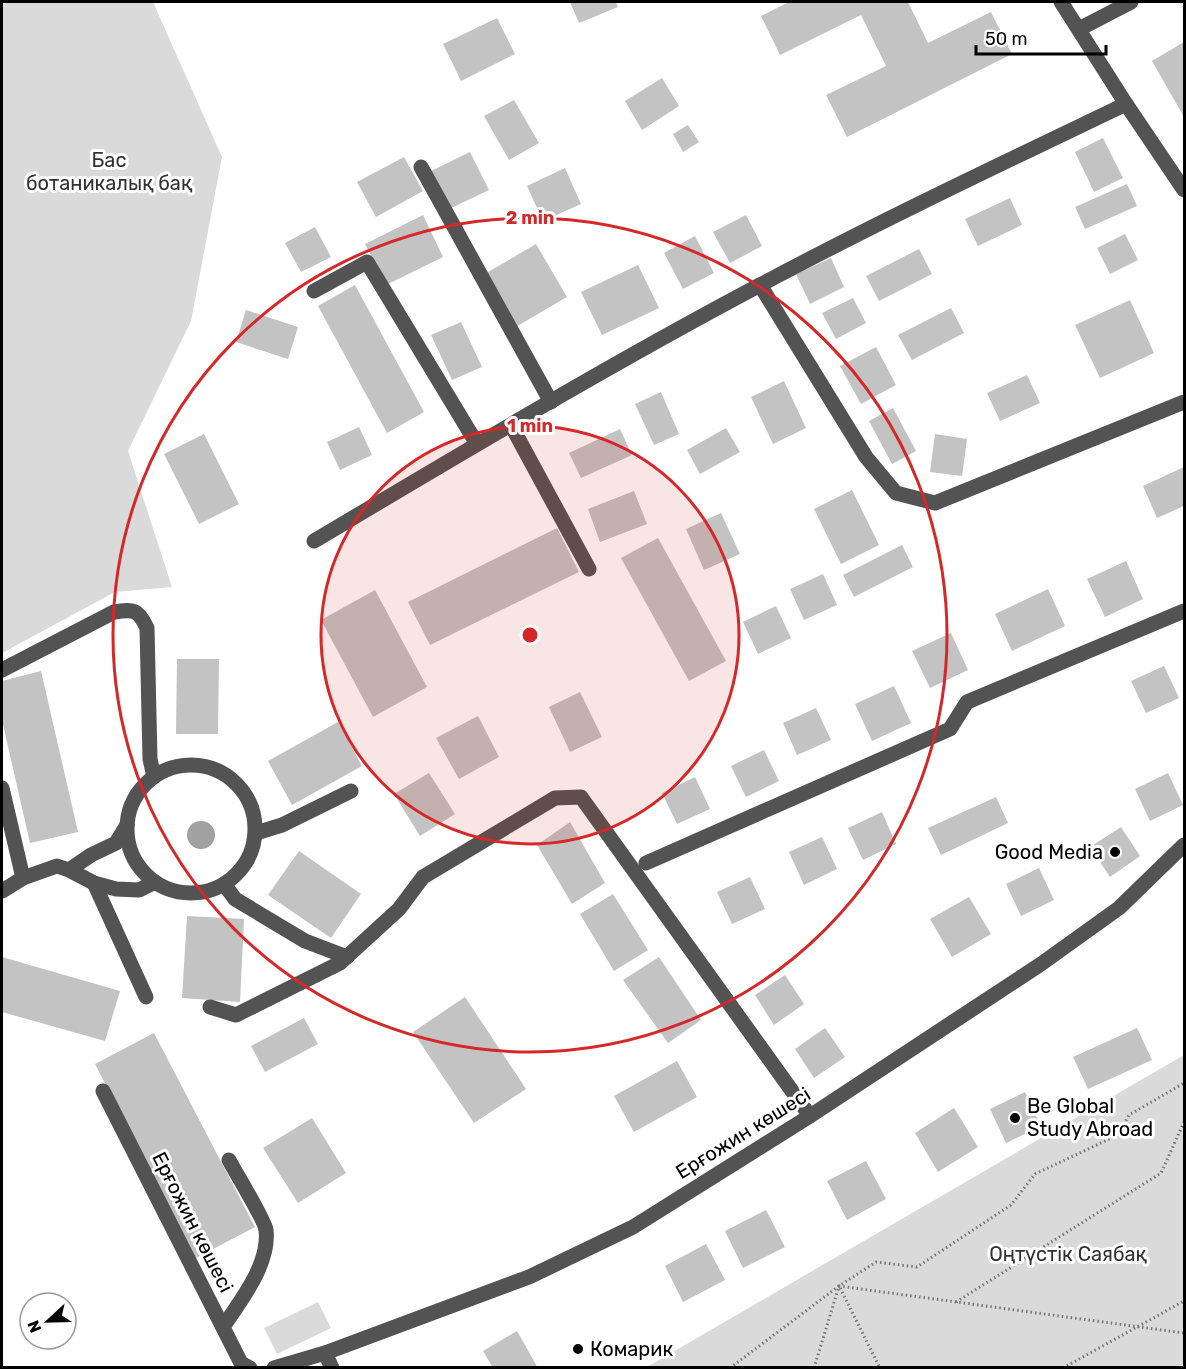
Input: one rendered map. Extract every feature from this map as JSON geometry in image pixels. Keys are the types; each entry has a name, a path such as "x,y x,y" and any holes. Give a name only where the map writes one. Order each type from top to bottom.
{"street":[{"path":"1061,2 1126,104 1185,190"},
{"path":"1079,29 1131,2"},
{"path":"314,541 477,444 760,285 946,190 1126,104"},
{"path":"421,167 551,402"},
{"path":"314,291 367,262 477,444"},
{"path":"760,285 866,457 896,493 935,503 1185,402"},
{"path":"511,425 589,569"},
{"path":"2,670 114,612 131,610 141,615 147,628 150,759 154,777"},
{"path":"646,863 950,729 967,702 1185,611"},
{"path":"192,765 209,768 225,775 239,787 249,801 256,833 250,855 239,872 224,884 208,891 189,893 171,890 155,882 143,871 128,842 127,825 135,798 154,777 174,767 192,765"},
{"path":"2,788 22,878"},
{"path":"256,833 282,825 351,791"},
{"path":"210,1007 236,1015 340,963 399,909 423,877 555,798 581,797 810,1116"},
{"path":"69,870 91,855 116,843 127,825"},
{"name":"Ерғожин көшесі","path":"274,1368 325,1353 529,1277 623,1232 810,1116 1041,964 1119,908 1185,845"},
{"path":"2,891 22,878 57,866 94,883 116,889 139,890 155,882"},
{"path":"94,883 146,997"},
{"path":"224,884 235,899 305,941 347,957"},
{"name":"Ерғожин көшесі","path":"103,1091 242,1363 250,1368"},
{"path":"223,1326 254,1280 264,1250 267,1228 229,1160"},
{"path":"325,1353 332,1368"}],"path":[{"path":"730,1368 839,1286 876,1262 917,1267 1011,1205 1035,1174 1118,1135 1129,1115 1185,1083"},
{"path":"956,1302 1161,1173 1185,1122"},
{"path":"839,1286 1185,1333"},
{"path":"814,1368 839,1286"},
{"path":"839,1286 880,1368"},
{"path":"1064,1368 1185,1300"}],"green space":[{"name":"Бас ботаникалық бақ","path":"2,2 153,2 222,157 191,321 128,451 172,587 115,592 2,653"},
{"name":"Оңтүстік Саябақ","path":"1184,1055 1184,1367 647,1367"},
{"path":"318,1302 331,1328 277,1354 264,1328"}],"shaded area":[{"path":"201,821 211,825 215,835 211,845 201,849 191,845 187,835 191,825"}],"building":[{"path":"570,2 616,2 618,7 579,23"},
{"path":"789,2 908,2 928,43 991,12 1012,54 847,137 826,95 886,66 861,15 780,55 761,16"},
{"path":"497,18 515,54 461,81 443,44"},
{"path":"1184,42 1184,117 1152,61"},
{"path":"662,78 679,106 642,130 625,101"},
{"path":"514,100 539,143 509,160 484,116"},
{"path":"688,125 699,142 683,152 673,134"},
{"path":"1103,138 1123,178 1094,192 1075,152"},
{"path":"470,152 489,190 447,210 429,172"},
{"path":"404,157 423,191 376,217 357,182"},
{"path":"565,168 581,204 543,221 527,186"},
{"path":"1127,184 1137,206 1085,229 1075,207"},
{"path":"1010,198 1022,225 978,246 965,219"},
{"path":"423,215 443,257 386,285 365,244"},
{"path":"746,215 762,246 730,263 713,232"},
{"path":"315,227 331,257 301,272 285,243"},
{"path":"1125,234 1138,260 1110,274 1097,248"},
{"path":"695,236 714,273 683,289 664,253"},
{"path":"536,244 567,297 514,328 483,275"},
{"path":"919,249 932,274 879,301 866,276"},
{"path":"831,258 844,287 810,304 796,274"},
{"path":"638,265 659,308 602,335 581,292"},
{"path":"355,285 424,412 387,433 318,306"},
{"path":"853,298 866,323 836,339 822,313"},
{"path":"1130,300 1154,353 1100,378 1075,325"},
{"path":"951,308 964,333 912,360 898,335"},
{"path":"246,310 298,327 288,359 236,342"},
{"path":"461,322 482,367 452,380 431,335"},
{"path":"876,347 896,385 861,404 840,366"},
{"path":"1027,375 1040,403 1000,421 987,393"},
{"path":"784,381 806,428 773,444 751,397"},
{"path":"661,392 679,434 654,445 635,404"},
{"path":"893,408 916,451 892,464 869,421"},
{"path":"359,427 372,455 340,470 327,442"},
{"path":"726,428 740,452 700,474 687,450"},
{"path":"620,429 632,455 581,478 569,453"},
{"path":"204,434 239,504 199,524 164,454"},
{"path":"935,434 967,439 962,476 930,472"},
{"path":"1184,467 1184,506 1157,518 1143,486"},
{"path":"852,490 879,545 841,564 814,509"},
{"path":"634,491 647,524 600,542 588,509"},
{"path":"721,513 740,554 704,570 686,529"},
{"path":"557,528 579,572 430,645 408,602"},
{"path":"658,538 726,661 689,681 621,558"},
{"path":"902,545 913,567 854,597 843,575"},
{"path":"1126,561 1143,599 1105,617 1087,579"},
{"path":"823,574 837,605 804,620 790,589"},
{"path":"1048,589 1065,626 1012,651 995,614"},
{"path":"375,590 427,687 373,717 321,620"},
{"path":"776,606 791,638 758,654 743,622"},
{"path":"951,633 968,670 930,688 912,651"},
{"path":"177,659 219,659 218,734 176,734"},
{"path":"1164,666 1179,698 1146,713 1131,681"},
{"path":"41,671 78,832 30,843 2,720 2,681"},
{"path":"894,686 911,723 872,741 855,704"},
{"path":"580,692 602,737 570,752 549,707"},
{"path":"816,708 831,740 797,755 783,723"},
{"path":"478,716 499,757 459,779 436,738"},
{"path":"338,722 362,766 292,805 268,761"},
{"path":"764,750 779,781 746,797 731,766"},
{"path":"429,773 455,814 420,836 394,794"},
{"path":"1168,773 1183,805 1150,821 1135,789"},
{"path":"695,777 710,809 677,824 662,793"},
{"path":"996,797 1008,823 941,855 928,828"},
{"path":"882,812 896,844 863,860 848,828"},
{"path":"570,822 605,883 572,904 537,845"},
{"name":"Good Media","path":"1121,827 1140,856 1110,877 1090,847"},
{"path":"822,837 837,869 804,885 789,852"},
{"path":"299,851 361,894 331,938 268,895"},
{"path":"1039,868 1054,900 1021,916 1006,884"},
{"path":"750,877 765,909 732,924 717,892"},
{"path":"613,894 648,950 614,971 580,914"},
{"path":"969,897 991,934 952,957 930,919"},
{"path":"187,916 244,919 240,1002 182,998"},
{"path":"2,957 120,991 105,1041 2,1012"},
{"path":"659,957 701,1020 668,1043 623,980"},
{"path":"785,975 804,1004 774,1025 755,995"},
{"path":"465,997 526,1089 474,1123 413,1032"},
{"path":"304,1018 318,1044 265,1072 251,1046"},
{"path":"825,1028 845,1057 814,1078 795,1049"},
{"path":"1137,1028 1152,1060 1088,1089 1073,1057"},
{"path":"154,1033 255,1227 196,1258 95,1064"},
{"path":"677,1061 697,1097 634,1132 614,1096"},
{"name":"Be Global Study Abroad","path":"1025,1092 1041,1126 1006,1143 990,1109"},
{"path":"954,1108 978,1147 938,1172 915,1133"},
{"path":"312,1118 346,1173 298,1203 263,1148"},
{"path":"866,1161 886,1199 847,1220 827,1181"},
{"path":"766,1210 785,1247 743,1268 725,1231"},
{"path":"706,1244 725,1280 683,1302 665,1266"},
{"path":"517,1331 538,1368 493,1368 483,1351"}],"place":[{"name":"Good Media","path":"1115,852"},
{"name":"Be Global Study Abroad","path":"1015,1118"},
{"name":"Комарик","path":"578,1349"}]}
